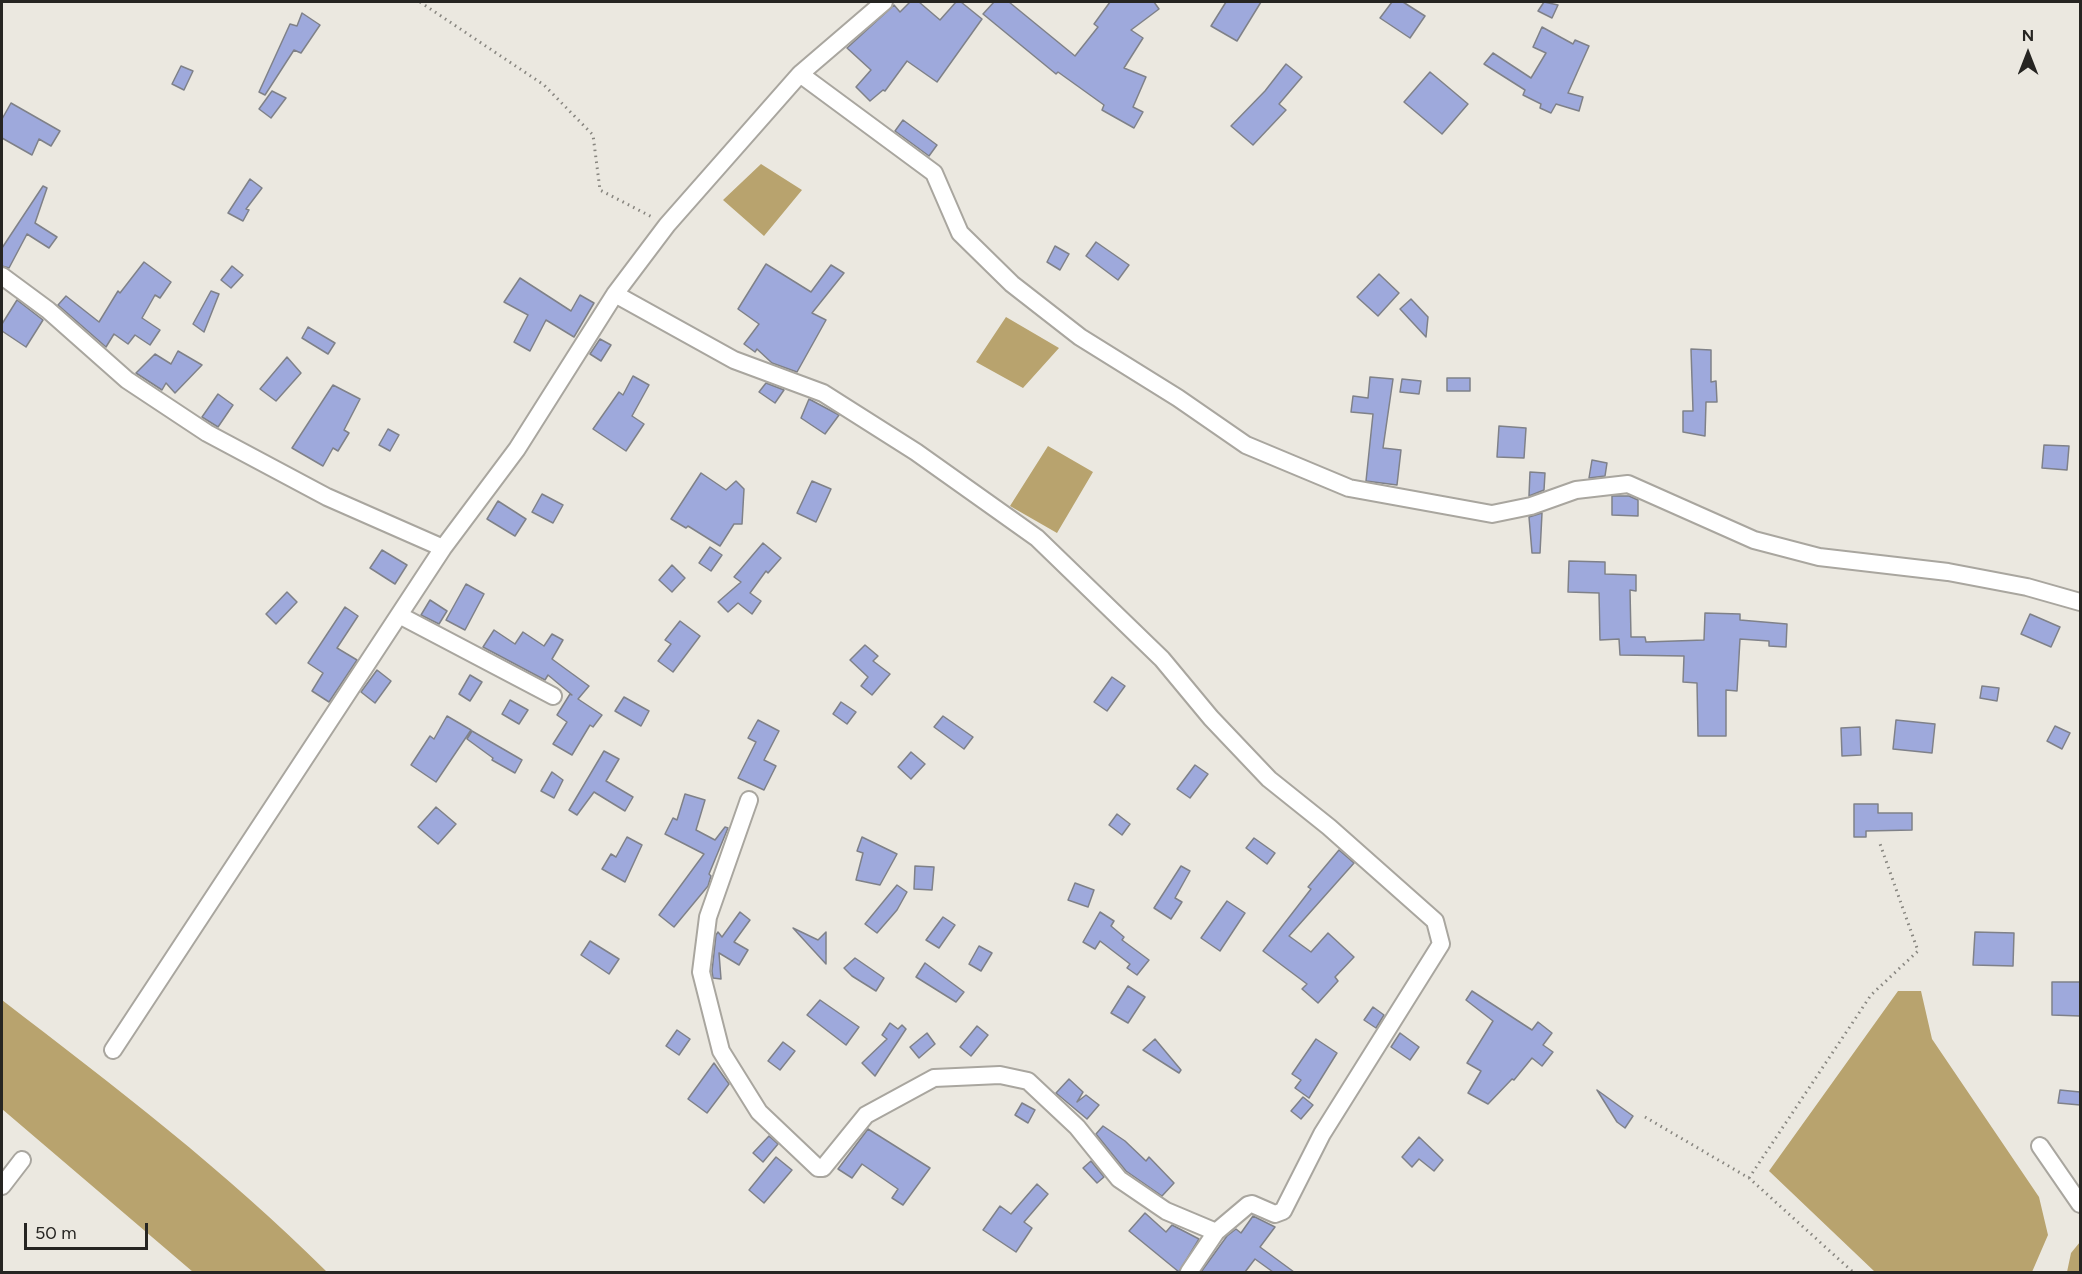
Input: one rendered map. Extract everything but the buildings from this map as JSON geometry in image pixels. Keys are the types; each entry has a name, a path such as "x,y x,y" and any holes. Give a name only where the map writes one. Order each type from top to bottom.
{"street":[{"path":"113,1050 443,548 517,449 615,294 667,225 800,74 884,2"},
{"path":"800,74 934,173 960,233 1012,284 1080,337 1178,398 1246,445 1349,488 1492,514 1531,506 1576,490 1628,484 1754,540 1819,557 1948,572 2080,602"},
{"path":"2,276 48,310 127,380 207,433 327,497 443,548"},
{"path":"615,294 734,360 823,393 916,452 1037,538 1162,659 1211,718 1269,779 1329,827 1435,921 1441,944 1322,1134 1282,1212 1275,1214 1252,1204 1248,1205 1216,1232 1189,1272"},
{"path":"399,615 553,696"},
{"path":"749,800 708,917 700,972 721,1051 759,1112 813,1166 823,1168 866,1115 934,1078 1008,1076 1028,1081 1077,1127 1119,1179 1166,1212 1216,1232"},
{"path":"2040,1146 2080,1204"},
{"path":"2,1186 22,1160"}],"path":[{"path":"420,2 544,85 592,135 600,190 667,225"},
{"path":"1749,1178 1871,995 1918,951 1880,841"},
{"path":"1645,1117 1749,1178 1852,1272"}],"shaded area":[{"path":"761,164 802,190 764,236 723,200"},
{"path":"1006,317 1059,348 1023,388 976,362"},
{"path":"1048,446 1093,472 1057,533 1010,506"},
{"path":"1898,991 1921,991 1932,1039 2039,1197 2048,1235 2032,1272 1875,1272 1769,1171"},
{"path":"2,1000 128,1097 210,1165 250,1199 327,1272 193,1272 2,1109"},
{"path":"2080,1242 2080,1272 2067,1272 2071,1253"}]}
